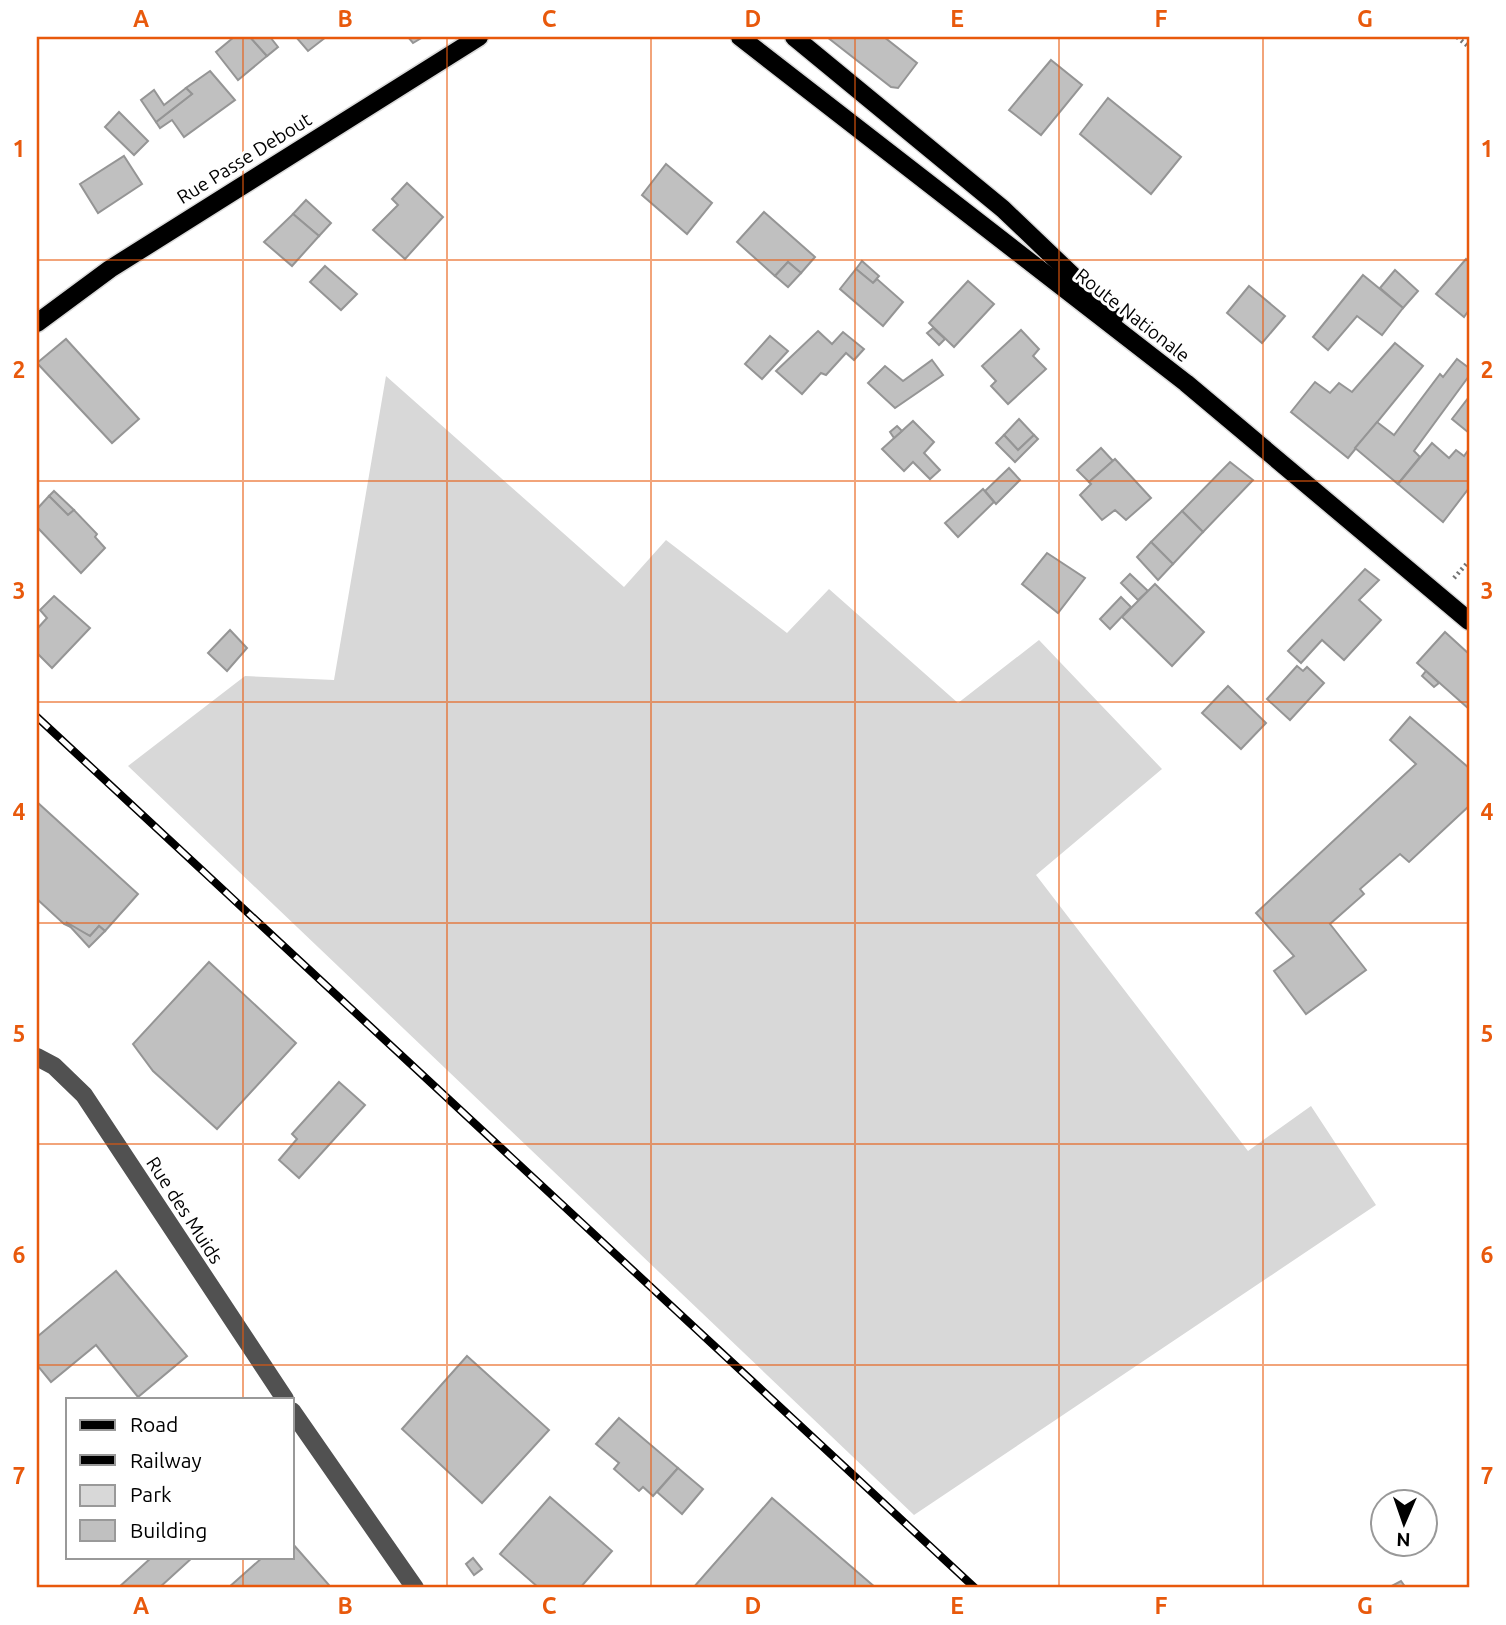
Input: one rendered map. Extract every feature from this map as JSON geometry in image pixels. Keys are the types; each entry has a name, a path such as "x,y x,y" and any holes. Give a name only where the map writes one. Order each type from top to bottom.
{"main road":[{"name":"Rue Passe Debout","path":"37,323 110,268 479,37"},
{"name":"Route Nationale","path":"740,37 1186,383"},
{"name":"Route Nationale","path":"794,37 1003,209 1186,383"},
{"path":"1186,383 1469,621"}],"street":[{"name":"Rue des Muids","path":"37,1057 54,1066 84,1095 284,1398"},
{"path":"294,1413 415,1588"}],"path":[{"path":"1457,37 1469,47"}],"green space":[{"path":"386,376 624,587 666,540 787,633 829,589 958,703 1039,640 1162,769 1036,875 1248,1151 1311,1106 1376,1205 914,1515 128,766 245,676 334,680"}],"building":[{"path":"234,37 250,37 267,56 238,80 216,52"},
{"path":"250,37 270,37 278,47 267,56"},
{"path":"296,37 326,37 308,51"},
{"path":"408,37 423,37 413,43"},
{"path":"827,37 884,37 917,63 898,88 891,87"},
{"path":"1051,60 1082,85 1041,135 1009,110"},
{"path":"210,71 235,100 184,137 172,120 160,128 156,122 192,94 186,88"},
{"path":"186,88 192,94 156,122 141,100 154,90 164,105"},
{"path":"1108,98 1181,157 1151,194 1080,134"},
{"path":"119,112 148,141 134,155 105,127"},
{"path":"124,156 142,184 98,213 80,184"},
{"path":"666,164 712,203 687,234 642,195"},
{"path":"407,183 443,217 405,259 373,230 398,205 392,199"},
{"path":"306,200 331,223 319,236 293,214"},
{"path":"764,212 815,257 801,273 788,262 775,276 737,242"},
{"path":"293,214 319,236 292,266 264,242"},
{"path":"1466,259 1469,262 1469,310 1464,317 1436,294"},
{"path":"862,261 879,276 873,283 856,269"},
{"path":"788,262 801,273 788,287 775,276"},
{"path":"325,266 357,294 341,310 310,282"},
{"path":"856,269 873,283 877,279 903,302 883,326 840,289"},
{"path":"1395,270 1418,291 1403,308 1380,288"},
{"path":"1363,275 1403,308 1382,335 1357,316 1328,350 1313,337"},
{"path":"968,281 994,304 954,347 929,323"},
{"path":"1249,286 1285,316 1262,343 1227,313"},
{"path":"933,328 945,339 939,345 927,333"},
{"path":"1021,330 1039,349 1033,356 1046,369 1008,404 991,386 996,381 982,366"},
{"path":"818,331 832,344 843,332 864,349 854,360 846,353 826,375 821,373 802,394 776,371"},
{"path":"770,336 788,351 762,379 745,364"},
{"path":"66,339 139,419 112,443 37,363"},
{"path":"1395,343 1423,366 1348,458 1291,412 1315,382 1330,393 1339,383 1352,392"},
{"path":"1457,359 1469,368 1469,376 1414,451 1420,457 1398,484 1355,448 1377,422 1394,435 1440,374 1443,377"},
{"path":"932,360 943,375 895,408 868,383 885,366 903,381"},
{"path":"1469,397 1469,433 1452,419"},
{"path":"1019,419 1034,435 1018,450 1004,435"},
{"path":"913,421 934,442 924,453 940,470 930,479 913,462 904,471 882,449"},
{"path":"897,426 902,431 894,438 890,432"},
{"path":"1004,435 1018,450 1034,435 1038,439 1015,462 996,443"},
{"path":"1432,443 1449,458 1456,450 1464,456 1469,449 1469,488 1443,522 1398,484"},
{"path":"1101,448 1113,461 1089,482 1077,470"},
{"path":"1115,459 1151,498 1126,520 1115,510 1102,520 1080,495 1091,484 1089,482"},
{"path":"1230,462 1253,480 1203,532 1182,511"},
{"path":"1009,468 1020,480 996,504 985,491"},
{"path":"983,489 994,502 958,537 945,523"},
{"path":"54,491 74,510 68,515 49,496"},
{"path":"49,496 68,515 74,510 97,534 95,537 105,548 81,573 37,527 37,509"},
{"path":"1182,511 1203,532 1173,564 1151,542"},
{"path":"1151,542 1173,564 1158,580 1137,557"},
{"path":"1047,553 1085,578 1058,613 1022,584"},
{"path":"1365,569 1379,580 1359,600 1381,620 1344,660 1322,640 1301,663 1288,651"},
{"path":"1130,574 1148,591 1138,600 1121,583"},
{"path":"1155,584 1204,632 1172,666 1122,617"},
{"path":"54,596 90,628 52,668 37,653 37,629 47,618 40,610"},
{"path":"1121,597 1131,607 1110,629 1100,619"},
{"path":"230,630 247,648 227,671 208,653"},
{"path":"1445,632 1469,654 1469,709 1417,663"},
{"path":"1297,666 1303,671 1307,667 1324,683 1290,720 1267,699"},
{"path":"1426,671 1439,683 1434,687 1422,676"},
{"path":"1228,686 1266,723 1241,749 1202,713"},
{"path":"1410,717 1469,768 1469,806 1409,862 1400,854 1360,889 1364,894 1330,924 1366,970 1306,1014 1274,971 1294,956 1256,913 1416,764 1390,740"},
{"path":"37,802 138,894 105,931 99,926 90,936 64,924 37,899"},
{"path":"66,922 90,936 99,926 105,931 89,947"},
{"path":"209,962 296,1043 217,1129 153,1071 133,1044"},
{"path":"339,1082 365,1105 299,1178 279,1160 297,1139 292,1134"},
{"path":"116,1271 187,1356 138,1397 96,1345 51,1382 37,1365 37,1337"},
{"path":"467,1356 549,1430 482,1503 402,1429"},
{"path":"619,1418 678,1468 653,1496 643,1487 639,1491 614,1469 619,1463 596,1444"},
{"path":"678,1468 703,1489 682,1514 657,1492"},
{"path":"550,1497 612,1551 580,1588 539,1588 500,1554"},
{"path":"772,1498 847,1563 876,1588 693,1588"},
{"path":"294,1545 329,1585 325,1588 228,1588 262,1558 294,1558"},
{"path":"151,1558 192,1558 159,1588 118,1588"},
{"path":"473,1558 482,1569 474,1575 466,1564"},
{"path":"1401,1581 1406,1588 1388,1588"}],"railway":[{"path":"37,717 975,1588"}]}
